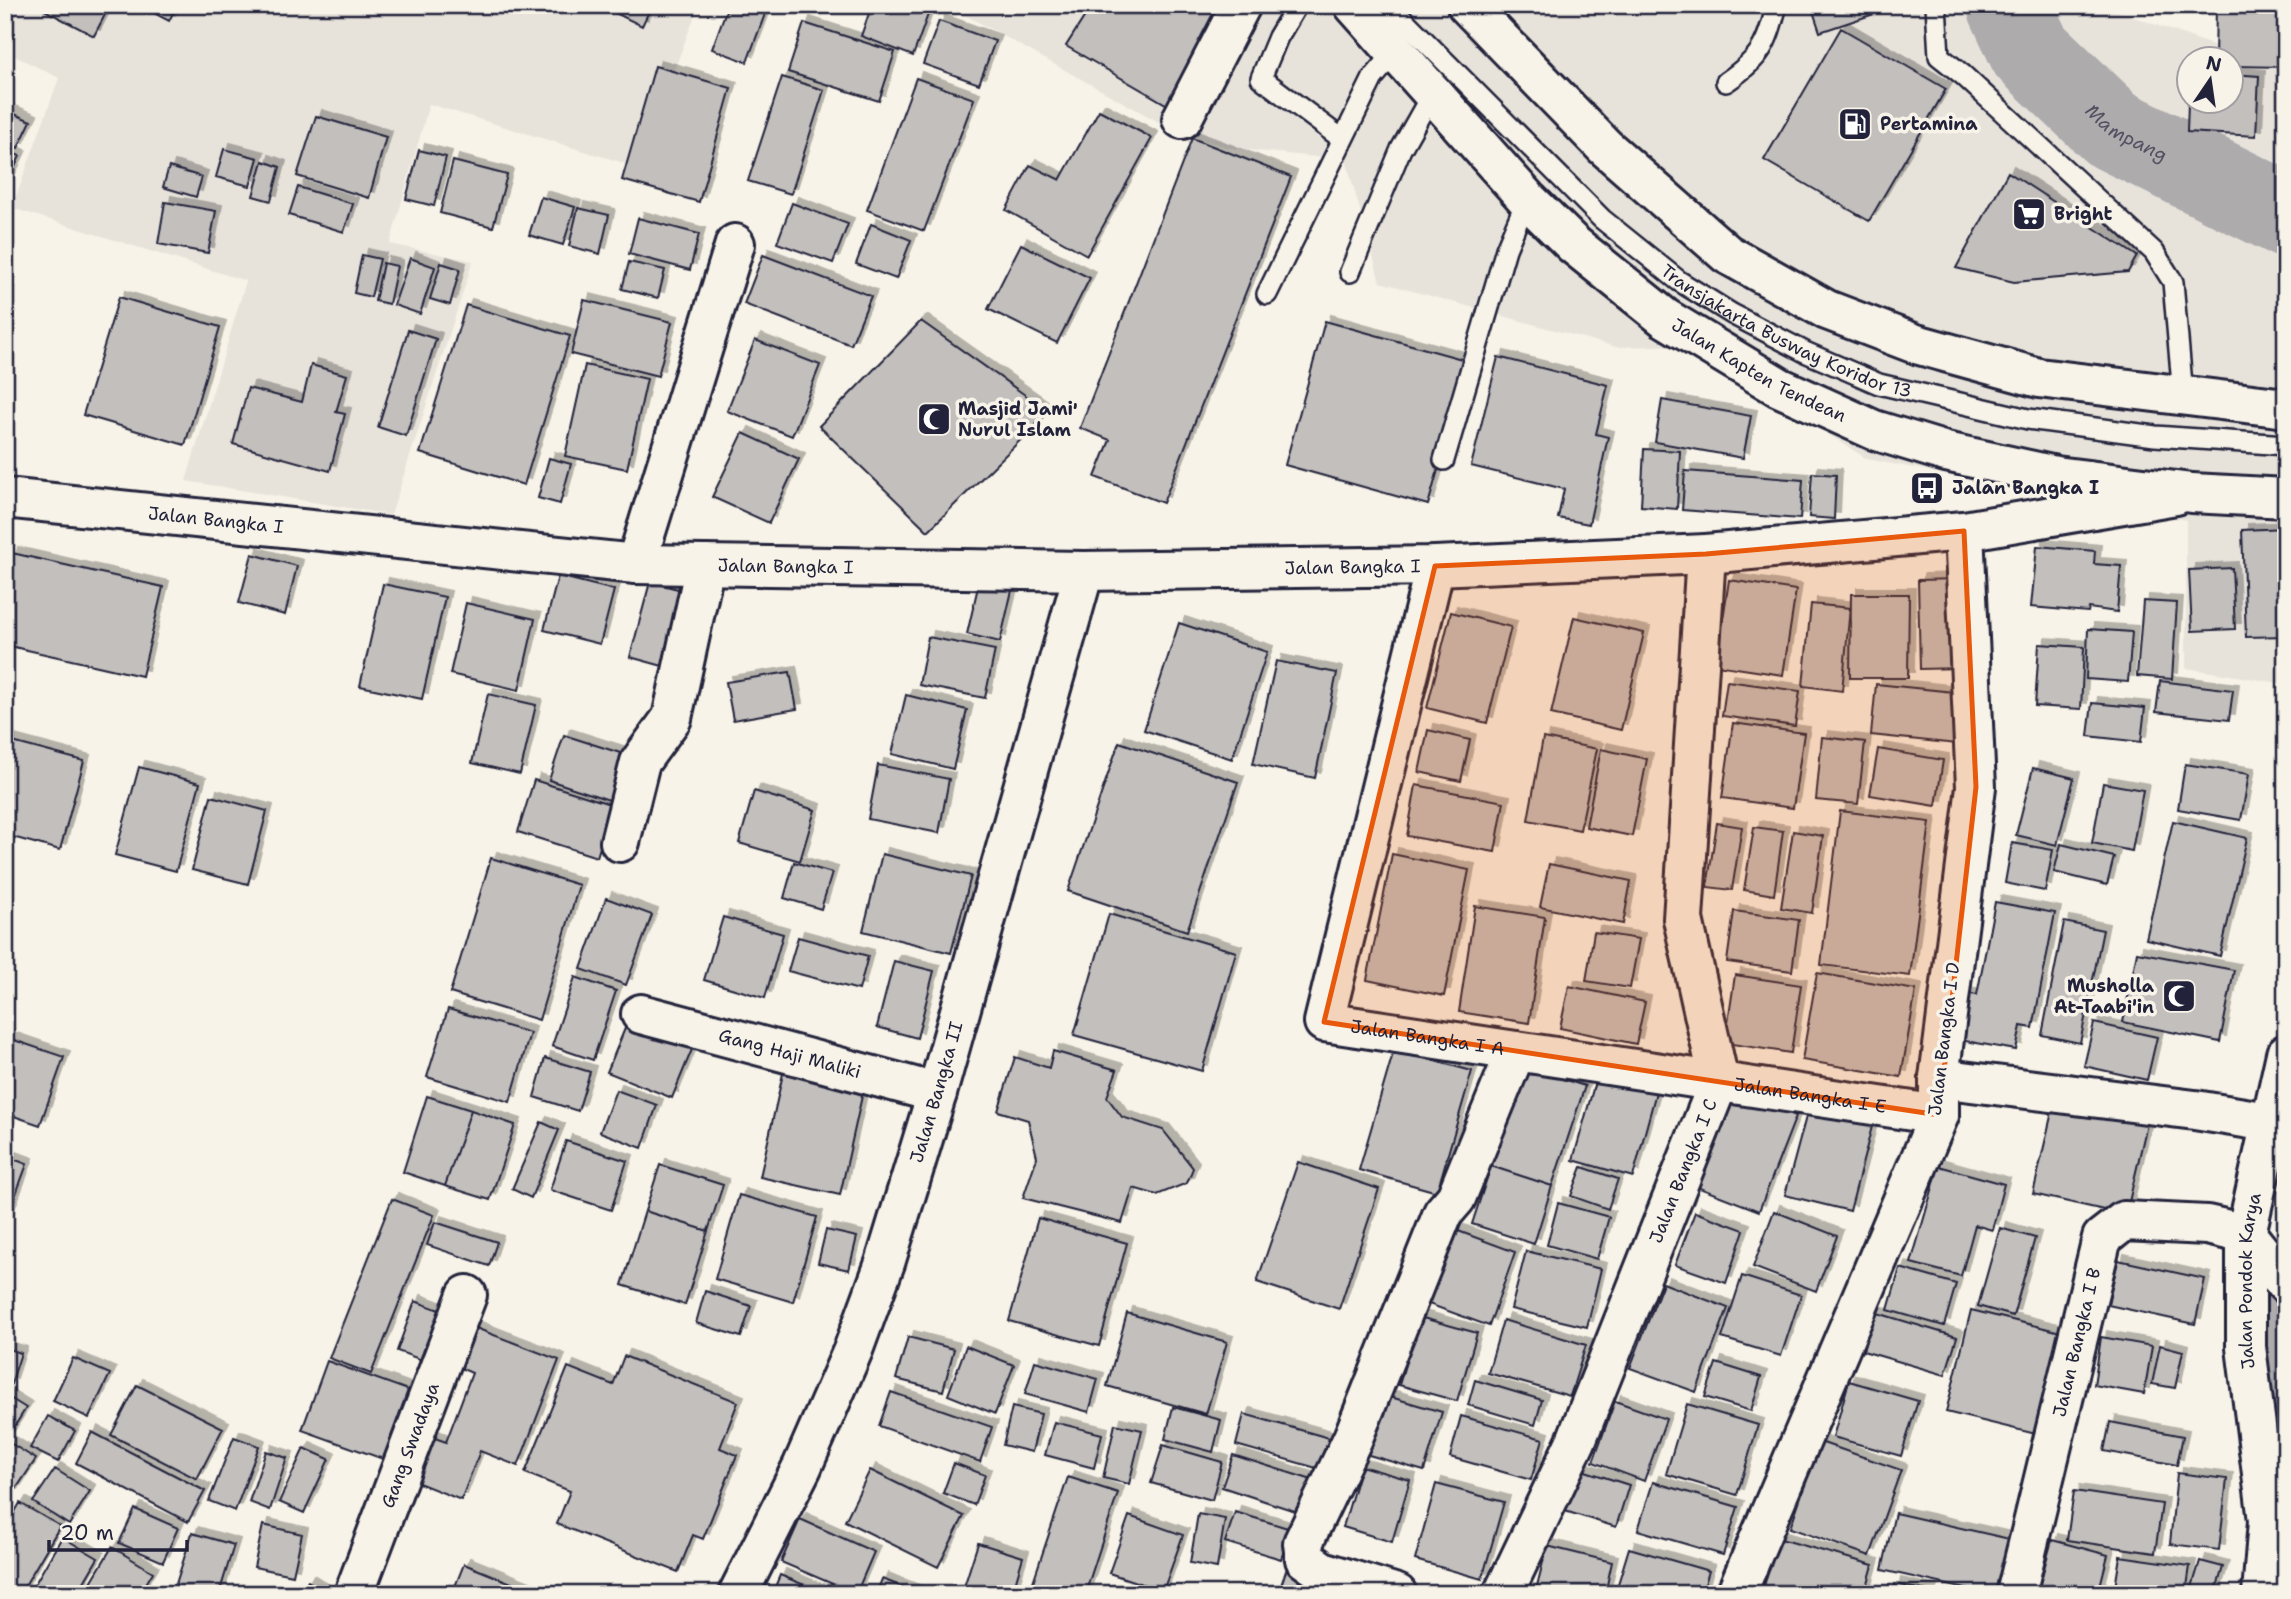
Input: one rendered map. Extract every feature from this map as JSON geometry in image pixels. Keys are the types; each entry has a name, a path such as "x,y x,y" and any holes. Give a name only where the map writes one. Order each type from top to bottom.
{"street":[{"path":"1182,119 1241,5"},
{"name":"Jalan Kapten Tendean","path":"1354,5 1527,199 1573,244 1665,318 1779,387 1862,425 1946,452 2056,476 2192,493 2286,498"},
{"path":"1467,5 1605,147 1727,254 1827,310 1916,344 2039,378 2286,408"},
{"path":"636,564 735,244"},
{"name":"Jalan Bangka I","path":"5,498 636,564 1084,571 1435,566 1706,554 1964,531 2192,493"},
{"name":"Jalan Bangka I D","path":"1737,1594 1939,1097 1976,787 1964,531"},
{"name":"Jalan Bangka I C","path":"1503,1594 1576,1441 1718,1081 1683,919 1706,554"},
{"path":"620,842 640,762 673,718 705,565"},
{"name":"Jalan Bangka I A","path":"1397,1594 1322,1571 1305,1559 1303,1543 1353,1438 1443,1213 1456,1198 1516,1051 1324,1021 1435,566"},
{"name":"Jalan Bangka II","path":"738,1594 802,1467 853,1350 885,1263 937,1093 1084,571"},
{"name":"Gang Haji Maliki","path":"641,1014 937,1093"},
{"name":"Jalan Bangka I E","path":"1516,1051 1718,1081 1939,1097 2195,1110 2269,1122"},
{"name":"Jalan Pondok Karya","path":"2270,1590 2268,1521 2246,1347 2246,1234 2286,1054"},
{"name":"Jalan Bangka I B","path":"2015,1594 2102,1238 2124,1221 2207,1225 2246,1234"},
{"path":"2246,1234 2286,1284"},
{"name":"Gang Swadaya","path":"354,1594 467,1295"}],"lane":[{"path":"1297,5 1278,37 1261,78 1342,139"},
{"name":"Transjakarta Busway Koridor 13","path":"1389,5 1602,219 1679,281 1732,314 1805,352 1879,384 2028,419 2155,436 2286,445"},
{"path":"1726,82 1757,57 1768,40 1777,5"},
{"path":"1936,5 1939,55 1964,75 2154,252 2173,282 2183,396"},
{"path":"1267,294 1373,78 1396,51"},
{"path":"1350,272 1401,149 1432,94"},
{"path":"1444,460 1506,249 1527,199"}],"highlighted area":[{"path":"1964,531 1976,787 1939,1115 1324,1022 1435,566 1706,554"}],"shaded area":[{"path":"5,5 699,5 637,167 429,104 390,244 473,261 391,515 186,481 246,281 12,208 59,78 5,51"},
{"path":"947,5 2100,5 2216,46 2176,46 2176,116 2246,116 2246,57 2286,71 2286,684 2186,668 2186,520 1867,459 1690,345 1616,347 1380,282 1346,160 1229,148 1177,132"}],"building":[{"path":"35,5 110,5 94,36"},
{"path":"139,5 177,5 169,21"},
{"path":"599,5 652,5 642,26"},
{"path":"728,5 742,5 765,14 747,62 712,49"},
{"path":"872,5 931,6 913,56 861,36"},
{"path":"1092,5 1205,5 1220,19 1178,111 1066,46"},
{"path":"1811,5 1901,5 1820,32"},
{"path":"2216,5 2286,5 2286,67 2246,66 2246,46 2215,46"},
{"path":"939,21 995,41 979,84 923,64"},
{"path":"804,23 895,52 879,101 788,72"},
{"name":"Pertamina","path":"1841,28 1946,89 1869,221 1764,160"},
{"path":"655,66 731,88 699,202 622,180"},
{"path":"2246,75 2259,76 2256,136 2187,132 2188,116 2246,116"},
{"path":"782,77 824,90 791,194 748,181"},
{"path":"916,78 974,99 924,231 867,210"},
{"path":"5,110 31,121 18,148 5,143"},
{"path":"1099,110 1152,138 1087,255 1006,210 1030,165 1060,180"},
{"path":"316,116 386,137 369,198 297,176"},
{"path":"1192,138 1291,177 1163,503 1095,477 1110,440 1080,428"},
{"path":"224,149 258,158 250,186 216,177"},
{"path":"5,150 20,156 5,188"},
{"path":"419,150 446,157 434,206 406,199"},
{"path":"263,161 280,167 271,201 253,196"},
{"path":"453,161 507,175 493,227 440,213"},
{"path":"169,167 202,177 196,197 163,187"},
{"name":"Bright","path":"2008,172 2137,256 2128,272 2014,282 1956,268"},
{"path":"298,187 353,204 344,232 289,215"},
{"path":"541,197 575,207 563,245 529,235"},
{"path":"165,202 216,211 208,253 158,244"},
{"path":"792,203 848,224 833,263 777,243"},
{"path":"578,208 609,215 600,254 569,246"},
{"path":"638,218 699,234 690,270 629,254"},
{"path":"871,224 911,240 896,279 856,264"},
{"path":"1021,244 1090,278 1057,343 988,309"},
{"path":"362,255 380,259 371,297 354,293"},
{"path":"763,255 871,296 851,345 744,304"},
{"path":"410,258 435,267 420,314 394,305"},
{"path":"629,262 665,270 658,298 622,289"},
{"path":"383,263 397,266 389,304 375,301"},
{"path":"441,263 460,269 450,305 430,299"},
{"path":"119,297 220,327 185,445 83,415"},
{"path":"584,300 672,322 658,376 571,354"},
{"path":"466,305 570,336 524,485 420,453"},
{"name":"Masjid Jami' Nurul Islam","path":"921,321 1049,412 928,531 819,426"},
{"path":"1325,321 1469,361 1428,505 1285,465"},
{"path":"408,330 436,339 406,436 378,427"},
{"path":"755,340 820,365 792,436 727,411"},
{"path":"1498,357 1608,385 1596,434 1608,437 1589,524 1558,518 1564,489 1471,466"},
{"path":"311,365 347,375 336,412 345,414 330,471 233,444 248,388 302,402"},
{"path":"585,365 647,379 627,469 565,456"},
{"path":"1662,400 1751,416 1743,458 1655,442"},
{"path":"743,433 799,459 769,523 712,497"},
{"path":"1644,449 1680,451 1677,509 1641,506"},
{"path":"549,458 571,464 560,504 538,498"},
{"path":"1685,471 1803,480 1800,519 1682,510"},
{"path":"1812,473 1836,475 1834,519 1809,517"},
{"path":"2286,528 2286,636 2246,637 2242,530"},
{"path":"2037,546 2095,551 2094,564 2121,566 2117,612 2089,608 2088,612 2031,607"},
{"path":"12,553 163,587 142,676 5,645 5,584"},
{"path":"252,554 297,566 285,615 239,603"},
{"path":"2232,568 2235,629 2192,631 2189,570"},
{"path":"558,576 614,590 600,644 544,630"},
{"path":"980,578 1013,586 1000,642 967,634"},
{"path":"1958,579 1961,668 1920,669 1918,580"},
{"path":"1729,580 1796,590 1783,675 1716,665"},
{"path":"650,582 690,592 670,668 630,657"},
{"path":"383,584 445,597 422,699 360,686"},
{"path":"1851,594 1909,594 1908,678 1850,678"},
{"path":"2143,601 2177,603 2172,679 2137,676"},
{"path":"466,603 535,619 519,690 450,674"},
{"path":"1811,604 1850,608 1842,691 1803,686"},
{"path":"1451,612 1511,627 1487,723 1427,708"},
{"path":"1574,617 1644,633 1621,730 1551,714"},
{"path":"1179,623 1267,652 1232,759 1144,730"},
{"path":"2088,629 2132,632 2128,682 2086,679"},
{"path":"928,637 995,650 985,698 919,685"},
{"path":"2039,644 2084,647 2081,709 2035,706"},
{"path":"1276,661 1337,673 1315,778 1253,764"},
{"path":"790,672 797,709 733,720 726,682"},
{"path":"1727,681 1800,691 1795,726 1722,716"},
{"path":"2160,681 2233,690 2229,720 2156,712"},
{"path":"1876,684 1963,693 1957,744 1871,735"},
{"path":"488,694 536,705 520,774 472,763"},
{"path":"906,695 967,710 953,769 892,754"},
{"path":"2092,703 2145,708 2141,742 2088,736"},
{"path":"1733,723 1804,733 1793,808 1722,798"},
{"path":"1428,730 1470,740 1461,781 1419,772"},
{"path":"564,735 639,759 624,805 549,780"},
{"path":"1822,737 1865,742 1858,804 1816,800"},
{"path":"1543,738 1597,749 1580,830 1528,820"},
{"path":"5,740 84,761 60,850 5,835"},
{"path":"1119,742 1238,782 1187,931 1068,891"},
{"path":"1601,749 1647,759 1632,836 1586,827"},
{"path":"1878,749 1943,760 1936,806 1870,795"},
{"path":"2185,764 2249,774 2241,820 2178,809"},
{"path":"878,765 949,779 939,833 868,819"},
{"path":"139,767 200,783 176,871 115,855"},
{"path":"2033,768 2074,778 2057,845 2016,835"},
{"path":"534,780 613,805 597,857 518,832"},
{"path":"2103,783 2143,790 2132,851 2092,843"},
{"path":"1416,785 1504,802 1495,852 1407,836"},
{"path":"754,791 815,810 800,861 739,843"},
{"path":"211,796 267,811 248,884 192,870"},
{"path":"1840,811 1930,822 1910,976 1821,965"},
{"path":"2173,821 2247,838 2220,956 2146,939"},
{"path":"1717,823 1742,827 1732,890 1707,887"},
{"path":"1754,827 1783,831 1774,895 1744,890"},
{"path":"1793,831 1823,836 1812,913 1781,908"},
{"path":"2012,843 2053,850 2045,891 2005,883"},
{"path":"2061,844 2114,857 2107,885 2054,872"},
{"path":"882,854 971,876 951,953 863,931"},
{"path":"1392,854 1469,870 1444,996 1367,980"},
{"path":"491,858 579,885 539,1020 450,993"},
{"path":"794,862 832,873 821,909 784,898"},
{"path":"1549,864 1631,881 1623,924 1540,907"},
{"path":"606,898 652,915 626,985 581,969"},
{"path":"1995,902 2055,913 2033,1028 2021,1026 2016,1050 1954,1039 1963,993 1977,995"},
{"path":"1475,906 1545,917 1529,1023 1459,1012"},
{"path":"1734,911 1799,920 1792,971 1727,962"},
{"path":"1109,914 1236,952 1202,1071 1074,1035"},
{"path":"723,917 783,934 765,998 704,980"},
{"path":"2064,922 2103,930 2080,1043 2042,1035"},
{"path":"1594,932 1639,939 1630,988 1586,981"},
{"path":"798,937 868,956 859,990 788,971"},
{"name":"Musholla At-Taabi'in","path":"2137,952 2234,970 2220,1042 2123,1022"},
{"path":"894,961 934,971 917,1038 877,1027"},
{"path":"1817,973 1916,990 1901,1077 1802,1060"},
{"path":"1735,975 1801,985 1791,1053 1725,1043"},
{"path":"575,977 616,991 593,1060 552,1046"},
{"path":"1569,986 1645,1002 1636,1044 1560,1028"},
{"path":"448,1009 530,1033 510,1102 427,1077"},
{"path":"628,1021 693,1047 672,1098 607,1072"},
{"path":"2094,1023 2157,1037 2147,1080 2084,1066"},
{"path":"5,1037 64,1057 40,1125 5,1113"},
{"path":"1394,1050 1472,1071 1437,1192 1359,1170"},
{"path":"1053,1051 1117,1070 1107,1097 1122,1117 1163,1130 1193,1168 1187,1183 1157,1195 1133,1188 1122,1223 1023,1198 1037,1157 1028,1120 998,1111 1015,1057 1049,1068"},
{"path":"545,1058 590,1072 578,1111 534,1097"},
{"path":"786,1060 866,1078 840,1195 760,1177"},
{"path":"1523,1067 1585,1086 1552,1186 1491,1166"},
{"path":"1597,1075 1656,1092 1633,1177 1573,1160"},
{"path":"1726,1088 1796,1116 1759,1211 1689,1184"},
{"path":"616,1090 657,1105 642,1148 600,1132"},
{"path":"427,1096 471,1110 445,1186 403,1172"},
{"path":"1811,1098 1875,1115 1850,1211 1785,1195"},
{"path":"2054,1103 2147,1124 2126,1215 2033,1194"},
{"path":"471,1110 515,1125 490,1200 445,1186"},
{"path":"541,1122 559,1130 531,1198 512,1189"},
{"path":"566,1141 627,1161 611,1210 550,1190"},
{"path":"5,1156 27,1164 5,1224"},
{"path":"1298,1162 1379,1189 1339,1309 1257,1282"},
{"path":"660,1165 723,1185 708,1231 645,1211"},
{"path":"1491,1166 1552,1186 1534,1244 1472,1224"},
{"path":"1939,1166 2004,1184 1992,1230 1975,1225 1961,1276 1911,1263"},
{"path":"1582,1167 1618,1179 1608,1209 1571,1196"},
{"path":"739,1195 817,1217 793,1302 715,1279"},
{"path":"392,1199 434,1215 371,1374 329,1358"},
{"path":"1558,1203 1609,1217 1597,1259 1547,1245"},
{"path":"645,1211 708,1231 685,1305 622,1285"},
{"path":"1774,1211 1837,1236 1816,1291 1753,1267"},
{"path":"1695,1212 1744,1230 1726,1283 1675,1265"},
{"path":"1038,1218 1127,1243 1099,1346 1009,1321"},
{"path":"435,1222 497,1242 489,1266 427,1245"},
{"path":"1450,1228 1515,1252 1489,1326 1423,1302"},
{"path":"2000,1228 2035,1238 2013,1316 1978,1306"},
{"path":"826,1230 857,1237 849,1270 818,1263"},
{"path":"1526,1251 1601,1269 1587,1327 1511,1309"},
{"path":"2118,1260 2205,1279 2195,1324 2108,1305"},
{"path":"1900,1268 1956,1284 1944,1326 1888,1310"},
{"path":"1742,1276 1801,1295 1781,1356 1722,1338"},
{"path":"1663,1283 1728,1308 1696,1392 1630,1368"},
{"path":"705,1291 751,1306 741,1337 696,1323"},
{"path":"415,1301 450,1314 433,1364 397,1351"},
{"path":"1971,1310 2069,1334 2044,1436 1946,1412"},
{"path":"1874,1312 1957,1337 1945,1375 1863,1351"},
{"path":"1127,1313 1227,1342 1206,1414 1107,1386"},
{"path":"1419,1317 1477,1333 1457,1401 1399,1385"},
{"path":"1503,1320 1586,1345 1570,1396 1488,1373"},
{"path":"473,1327 559,1360 518,1466 480,1451 461,1500 406,1478 424,1434 446,1442 472,1373 458,1367"},
{"path":"908,1337 954,1349 943,1391 896,1379"},
{"path":"2101,1337 2152,1346 2144,1394 2094,1385"},
{"path":"2160,1345 2183,1351 2175,1388 2152,1384"},
{"path":"966,1346 1014,1365 995,1414 948,1395"},
{"path":"5,1348 21,1353 11,1384 5,1382"},
{"path":"624,1356 738,1402 720,1448 737,1455 703,1539 693,1535 678,1572 557,1524 570,1491 525,1473 568,1367 613,1385"},
{"path":"73,1358 110,1374 89,1418 53,1401"},
{"path":"327,1361 408,1390 383,1459 302,1430"},
{"path":"1035,1361 1098,1379 1089,1412 1025,1394"},
{"path":"1716,1363 1761,1377 1751,1411 1705,1397"},
{"path":"1475,1380 1542,1400 1535,1425 1468,1405"},
{"path":"1849,1381 1918,1401 1901,1456 1833,1437"},
{"path":"137,1385 223,1428 197,1479 111,1435"},
{"path":"891,1392 992,1427 980,1462 879,1426"},
{"path":"1380,1394 1442,1412 1424,1471 1362,1453"},
{"path":"5,1395 26,1408 8,1437 5,1435"},
{"path":"1615,1401 1666,1419 1644,1481 1593,1462"},
{"path":"1687,1404 1758,1425 1737,1495 1666,1474"},
{"path":"1012,1407 1041,1414 1032,1452 1003,1445"},
{"path":"1173,1407 1221,1420 1213,1452 1165,1439"},
{"path":"1244,1414 1329,1438 1320,1469 1236,1445"},
{"path":"48,1416 75,1431 58,1462 30,1448"},
{"path":"1461,1416 1543,1439 1531,1480 1450,1457"},
{"path":"1054,1422 1102,1434 1094,1468 1045,1455"},
{"path":"2110,1422 2183,1436 2177,1465 2104,1451"},
{"path":"1115,1424 1142,1430 1129,1484 1103,1478"},
{"path":"92,1432 205,1491 188,1522 76,1463"},
{"path":"234,1437 259,1446 235,1511 209,1501"},
{"path":"5,1440 36,1459 12,1495 5,1491"},
{"path":"1820,1442 1901,1470 1870,1556 1790,1528"},
{"path":"1163,1445 1222,1462 1212,1500 1151,1483"},
{"path":"304,1448 329,1459 304,1513 279,1502"},
{"path":"266,1451 287,1458 270,1510 249,1502"},
{"path":"1233,1455 1312,1480 1301,1513 1222,1487"},
{"path":"954,1463 985,1475 974,1505 943,1493"},
{"path":"1361,1466 1410,1480 1392,1542 1343,1527"},
{"path":"55,1469 90,1491 69,1525 33,1502"},
{"path":"1579,1469 1629,1485 1616,1527 1565,1511"},
{"path":"870,1470 964,1516 938,1567 845,1521"},
{"path":"2177,1473 2227,1479 2219,1550 2170,1544"},
{"path":"1068,1477 1118,1493 1085,1594 1059,1594 1032,1585"},
{"path":"1653,1482 1738,1507 1723,1555 1638,1530"},
{"path":"1436,1484 1504,1502 1482,1579 1415,1560"},
{"path":"2074,1491 2162,1504 2155,1553 2067,1540"},
{"path":"20,1503 60,1526 20,1594 5,1594 5,1529"},
{"path":"135,1509 178,1528 163,1562 119,1543"},
{"path":"1235,1512 1291,1529 1281,1559 1225,1542"},
{"path":"1895,1513 2014,1540 2002,1594 1988,1594 1882,1570"},
{"path":"1198,1514 1225,1519 1217,1568 1190,1563"},
{"path":"1129,1516 1183,1535 1163,1591 1109,1573"},
{"path":"800,1519 874,1552 856,1594 781,1562"},
{"path":"263,1525 302,1534 293,1575 254,1567"},
{"path":"192,1533 234,1545 219,1594 197,1594 175,1587"},
{"path":"62,1537 98,1558 77,1594 29,1594"},
{"path":"1777,1538 1873,1565 1865,1594 1762,1594"},
{"path":"2052,1540 2108,1555 2098,1594 2037,1594"},
{"path":"978,1543 1023,1557 1012,1594 975,1594 963,1590"},
{"path":"1547,1546 1612,1562 1605,1594 1535,1594"},
{"path":"112,1547 153,1572 140,1594 84,1594"},
{"path":"1629,1548 1709,1571 1702,1594 1615,1594"},
{"path":"2120,1556 2190,1566 2186,1594 2114,1594"},
{"path":"2200,1561 2223,1567 2215,1594 2190,1594"},
{"path":"464,1564 539,1594 452,1594"},
{"path":"1288,1565 1375,1594 1278,1594"},
{"path":"780,1575 826,1594 772,1594"},
{"path":"882,1579 921,1594 876,1594"},
{"path":"308,1581 328,1594 301,1594"},
{"path":"1895,1584 1932,1592 1893,1594"}],"waterway":[{"name":"Mampang","path":"2009,5 2030,51 2112,129 2286,215"},
{"name":"Mampang","path":"2286,1325 2283,1395 2286,1400"}],"place":[{"name":"Pertamina","path":"1855,124"},
{"name":"Bright","path":"2029,214"},
{"name":"Masjid Jami' Nurul Islam","path":"934,419"},
{"name":"Jalan Bangka I","path":"1927,488"},
{"name":"Musholla At-Taabi'in","path":"2179,996"}]}
